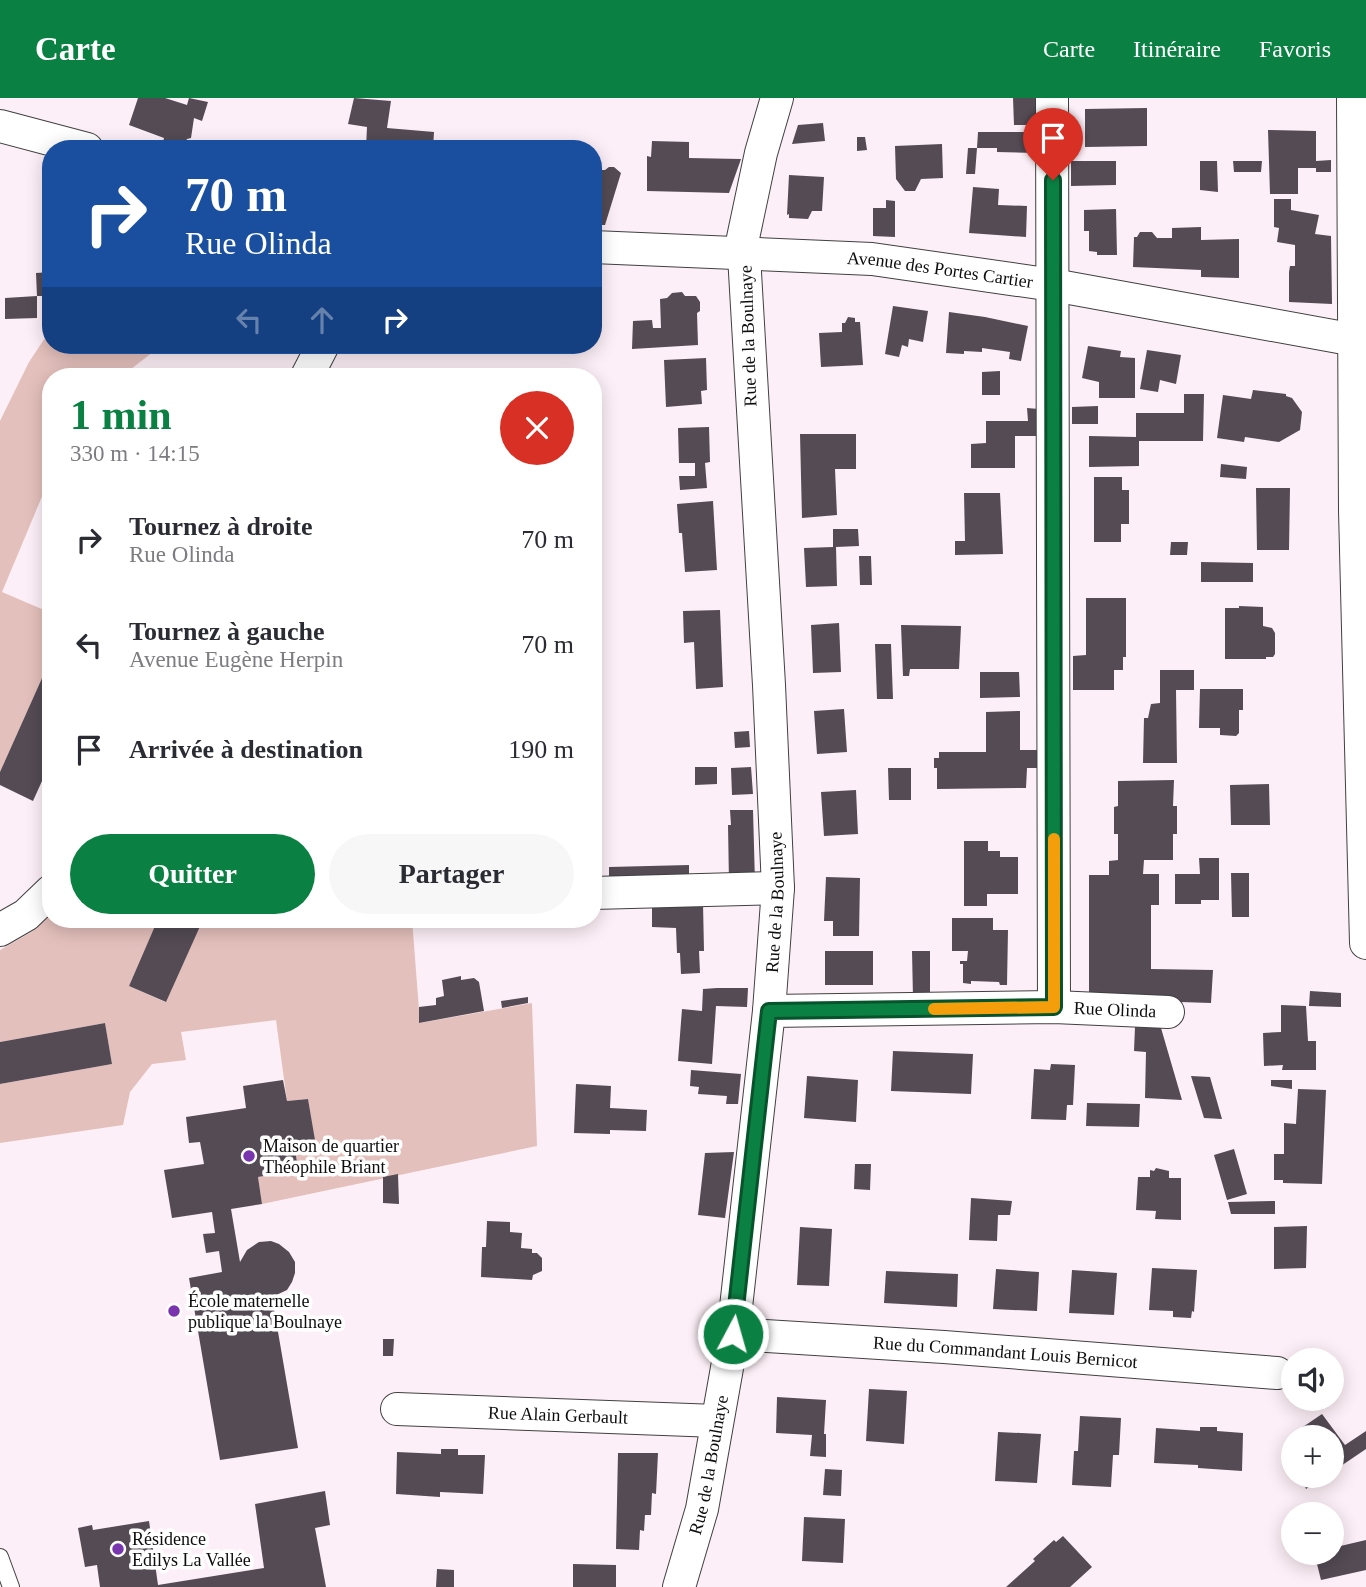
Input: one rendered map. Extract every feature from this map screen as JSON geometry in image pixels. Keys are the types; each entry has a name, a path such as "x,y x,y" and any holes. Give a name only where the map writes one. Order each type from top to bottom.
{"street":[{"name":"Rue de la Boulnaye","path":"681,1584 702,1509 733,1334 769,1011 778,888 743,227 777,98"},
{"path":"1052,98 1054,1007"},
{"path":"1353,98 1361,341 1355,511 1366,943"},
{"path":"0,126 53,140"},
{"name":"Avenue des Portes Cartier","path":"602,247 872,259 1053,285 1361,341"},
{"path":"602,893 778,888"},
{"path":"0,930 26,915 42,900"},
{"name":"Rue Olinda","path":"769,1011 1054,1007 1168,1012"},
{"name":"Rue du Commandant Louis Bernicot","path":"733,1334 944,1347 1277,1373"},
{"name":"Rue Alain Gerbault","path":"397,1409 718,1421"}],"lane":[{"path":"0,1557 11,1587"}],"shaded area":[{"path":"42,342 42,354 150,354 132,368 42,368 42,496 2,592 42,609 42,678 0,772 0,421 29,362"},
{"path":"42,922 42,928 154,928 129,986 165,1002 199,928 413,928 420,1023 532,1003 537,1146 262,1204 258,1177 298,1170 295,1148 315,1145 308,1099 287,1101 276,1020 181,1032 186,1060 152,1064 130,1092 123,1125 0,1143 0,1084 112,1064 105,1023 0,1042 0,950 33,931"}],"building":[{"path":"138,98 165,98 187,105 189,98 208,102 202,121 194,118 191,138 187,140 163,140 129,125"},
{"path":"354,98 391,101 387,128 434,132 434,140 366,140 367,127 348,124"},
{"path":"1013,98 1036,98 1037,125 1014,125"},
{"path":"1147,108 1147,146 1085,147 1085,109"},
{"path":"823,123 825,141 792,144 798,125"},
{"path":"1268,130 1316,131 1316,161 1331,160 1331,172 1316,172 1316,168 1298,168 1298,194 1270,194"},
{"path":"978,132 1037,132 1037,153 997,152 997,148 977,148"},
{"path":"857,137 865,137 867,150 857,151"},
{"path":"652,141 689,142 689,158 741,159 729,193 647,191 647,156 651,157"},
{"path":"942,144 943,178 921,179 915,191 905,191 896,179 895,146"},
{"path":"968,148 977,148 975,174 966,174"},
{"path":"1071,161 1116,161 1116,185 1071,186"},
{"path":"1200,161 1217,161 1218,192 1200,190"},
{"path":"1233,161 1262,161 1261,172 1234,172"},
{"path":"614,167 621,173 605,225 602,225 602,170"},
{"path":"789,175 824,177 822,211 812,211 808,219 789,218"},
{"path":"973,187 999,189 998,205 1027,206 1026,237 969,233"},
{"path":"1274,199 1291,199 1291,210 1319,215 1315,234 1331,236 1332,304 1289,302 1289,272 1290,266 1295,266 1295,245 1277,242 1279,228 1274,227"},
{"path":"886,200 895,201 895,237 873,236 873,208 886,208"},
{"path":"1116,209 1117,255 1097,255 1097,252 1089,251 1089,231 1084,231 1084,210"},
{"path":"1201,227 1201,240 1239,239 1239,278 1201,277 1201,270 1133,267 1134,237 1140,232 1152,232 1157,238 1172,238 1172,228"},
{"path":"36,273 42,273 42,296 37,296"},
{"path":"682,292 685,296 696,296 700,302 700,311 697,313 698,345 632,349 633,321 652,320 653,328 661,328 660,299"},
{"path":"37,296 37,318 5,319 5,298"},
{"path":"893,306 928,311 923,342 909,339 908,347 902,345 899,357 885,354"},
{"path":"949,312 1028,326 1021,361 1009,359 1010,352 982,348 982,352 946,353"},
{"path":"848,317 860,322 863,365 821,367 819,333 842,332 842,323 845,323"},
{"path":"1088,346 1121,351 1120,357 1135,358 1135,398 1099,398 1099,382 1082,378"},
{"path":"1147,350 1181,355 1176,384 1160,380 1158,392 1140,389"},
{"path":"706,358 707,390 701,391 702,404 666,407 664,360"},
{"path":"1000,371 1000,395 982,395 982,372"},
{"path":"1253,390 1286,394 1292,398 1302,412 1300,430 1279,442 1245,437 1244,442 1217,438 1223,395 1251,399"},
{"path":"1184,394 1204,394 1203,441 1139,441 1139,466 1089,467 1089,436 1136,437 1136,413 1184,413"},
{"path":"1098,406 1098,424 1072,424 1072,407"},
{"path":"1027,408 1039,409 1037,436 1015,436 1015,468 971,468 971,444 986,443 986,421 1028,421"},
{"path":"709,427 710,462 705,463 707,488 680,490 679,476 695,476 695,463 679,463 678,428"},
{"path":"800,434 856,434 856,469 835,469 837,515 802,518"},
{"path":"1221,464 1247,467 1246,479 1220,477"},
{"path":"1094,477 1122,477 1122,490 1129,490 1129,524 1121,524 1121,542 1094,542"},
{"path":"1256,488 1290,488 1289,550 1257,550"},
{"path":"964,493 1000,493 1003,554 955,555 955,541 965,541"},
{"path":"713,501 717,570 685,572 677,504"},
{"path":"833,529 858,529 859,546 836,547 837,586 806,587 804,548 833,547"},
{"path":"1171,542 1188,542 1187,555 1170,555"},
{"path":"859,556 871,556 872,585 860,585"},
{"path":"1201,562 1253,563 1253,582 1201,582"},
{"path":"1086,598 1126,598 1126,657 1123,657 1123,670 1114,670 1114,690 1073,690 1073,656 1086,655"},
{"path":"1263,607 1263,626 1272,628 1275,633 1273,657 1225,659 1225,608"},
{"path":"720,610 723,687 696,689 694,642 684,643 683,611"},
{"path":"839,623 841,672 813,673 811,625"},
{"path":"901,625 961,626 959,669 910,669 909,676 903,676"},
{"path":"875,644 891,644 893,699 877,699"},
{"path":"1160,670 1194,670 1194,690 1176,690 1177,763 1143,763 1144,718 1148,718 1151,704 1160,703"},
{"path":"980,672 1019,672 1020,697 980,698"},
{"path":"42,678 42,781 33,801 0,785 0,772"},
{"path":"1200,689 1243,689 1243,710 1239,710 1239,733 1236,736 1220,735 1220,728 1199,728"},
{"path":"844,709 847,752 817,754 814,711"},
{"path":"1020,711 1020,750 1039,750 1039,768 1027,768 1026,788 937,789 934,758 939,758 939,752 986,752 986,712"},
{"path":"749,731 750,747 735,748 734,732"},
{"path":"695,767 717,767 717,784 695,785"},
{"path":"751,767 753,794 732,795 731,768"},
{"path":"888,768 911,768 911,800 889,800"},
{"path":"1174,780 1173,806 1177,806 1177,834 1173,834 1173,860 1144,860 1143,874 1159,874 1159,905 1151,905 1151,969 1213,970 1211,1003 1089,999 1089,875 1109,875 1109,861 1118,860 1114,807 1118,806 1118,781"},
{"path":"1269,784 1270,825 1231,825 1230,785"},
{"path":"856,790 858,834 824,836 821,792"},
{"path":"730,810 753,810 755,883 729,883"},
{"path":"964,841 988,841 988,851 1000,851 1000,857 1018,857 1018,894 987,894 987,906 964,906"},
{"path":"1199,858 1219,858 1219,900 1201,900 1201,904 1175,904 1175,874 1200,874"},
{"path":"689,865 689,885 609,887 609,867"},
{"path":"1231,873 1249,873 1249,917 1232,917"},
{"path":"826,877 860,878 859,936 833,936 833,921 824,921"},
{"path":"703,903 704,951 699,951 700,973 681,974 676,928 652,927 652,904"},
{"path":"952,918 993,918 993,930 1008,930 1007,985 1000,985 999,982 963,983 963,964 960,964 960,961 967,961 968,951 952,951"},
{"path":"154,928 199,928 166,1002 129,986"},
{"path":"825,951 873,951 873,985 825,985"},
{"path":"912,951 930,951 930,998 913,998"},
{"path":"461,976 461,980 474,978 479,982 484,1011 419,1023 419,1007 436,1005 436,998 444,996 442,980"},
{"path":"748,988 747,1007 716,1006 712,1064 678,1061 682,1009 702,1011 703,989"},
{"path":"1310,991 1341,993 1341,1007 1309,1006"},
{"path":"528,997 528,1003 502,1008 501,1001"},
{"path":"1281,1005 1306,1006 1308,1041 1316,1041 1316,1070 1282,1070 1283,1065 1264,1066 1263,1033 1281,1032"},
{"path":"105,1023 112,1064 0,1084 0,1042"},
{"path":"1135,1027 1161,1028 1182,1100 1145,1098 1146,1052 1134,1051"},
{"path":"893,1051 973,1054 971,1094 891,1091"},
{"path":"1051,1064 1075,1065 1073,1105 1067,1105 1066,1120 1031,1119 1034,1069 1050,1070"},
{"path":"691,1070 741,1074 738,1104 726,1104 727,1096 698,1094 699,1087 690,1086"},
{"path":"807,1076 858,1080 856,1122 804,1118"},
{"path":"1191,1076 1210,1077 1222,1119 1204,1118"},
{"path":"283,1080 287,1101 308,1099 316,1146 295,1148 298,1170 258,1177 262,1204 231,1209 240,1262 247,1250 259,1242 271,1241 289,1252 295,1262 295,1273 287,1290 272,1297 298,1448 220,1460 189,1278 222,1272 219,1251 206,1253 203,1234 215,1233 212,1212 172,1218 164,1170 204,1164 200,1142 189,1143 186,1117 246,1108 243,1086"},
{"path":"1271,1080 1292,1080 1292,1089 1271,1086"},
{"path":"576,1084 611,1086 610,1108 647,1110 646,1131 574,1133"},
{"path":"1298,1089 1326,1090 1322,1184 1283,1183 1283,1180 1274,1180 1274,1154 1284,1154 1284,1123 1296,1124"},
{"path":"1087,1103 1140,1104 1139,1127 1086,1126"},
{"path":"1234,1149 1247,1194 1227,1200 1214,1155"},
{"path":"734,1152 725,1218 698,1215 705,1153"},
{"path":"855,1164 871,1164 870,1190 854,1189"},
{"path":"1156,1168 1169,1171 1169,1178 1181,1178 1181,1220 1155,1219 1156,1211 1136,1210 1138,1177 1150,1177 1150,1170 1154,1171"},
{"path":"398,1174 399,1204 383,1203 383,1177"},
{"path":"971,1198 1012,1201 1010,1215 998,1215 997,1241 969,1240"},
{"path":"1275,1201 1275,1214 1231,1214 1228,1202"},
{"path":"487,1221 510,1222 510,1232 522,1233 521,1248 532,1249 532,1253 537,1253 542,1258 542,1271 533,1275 532,1280 481,1277 482,1247 486,1247"},
{"path":"1307,1226 1306,1268 1274,1269 1274,1227"},
{"path":"800,1227 832,1229 829,1286 797,1285"},
{"path":"1152,1268 1197,1270 1194,1312 1192,1311 1191,1318 1173,1317 1173,1311 1149,1310"},
{"path":"996,1269 1039,1272 1037,1311 993,1309"},
{"path":"1072,1270 1117,1273 1114,1315 1069,1313"},
{"path":"886,1271 958,1274 957,1307 884,1303"},
{"path":"383,1339 394,1339 393,1356 383,1356"},
{"path":"869,1389 907,1391 904,1444 866,1441"},
{"path":"777,1397 826,1400 826,1457 810,1456 812,1435 776,1433"},
{"path":"1322,1414 1330,1425 1306,1425"},
{"path":"1080,1416 1121,1418 1119,1455 1113,1455 1111,1487 1072,1485"},
{"path":"1200,1427 1217,1427 1217,1431 1243,1433 1242,1471 1154,1463 1156,1428 1200,1431"},
{"path":"1366,1431 1366,1449 1344,1464 1344,1444"},
{"path":"998,1432 1041,1434 1037,1483 995,1481"},
{"path":"441,1449 458,1449 458,1455 485,1455 483,1494 440,1492 440,1497 396,1494 397,1452 441,1454"},
{"path":"618,1453 658,1453 656,1494 652,1493 651,1515 645,1515 644,1531 640,1530 639,1550 616,1549"},
{"path":"825,1469 842,1470 841,1496 823,1495"},
{"name":"Résidence Edilys La Vallée","path":"325,1491 330,1525 315,1528 326,1587 100,1587 97,1565 85,1567 78,1528 92,1525 93,1530 149,1521 158,1585 264,1568 255,1504"},
{"path":"804,1517 845,1519 843,1563 802,1561"},
{"path":"1063,1536 1092,1567 1070,1587 1006,1587 1054,1540 1056,1542"},
{"path":"1366,1540 1366,1570 1321,1580 1317,1565 1344,1565 1344,1545"},
{"path":"573,1564 616,1565 616,1587 573,1587"},
{"path":"437,1569 454,1570 454,1587 436,1587"}],"slow traffic":[{"path":"934,1009 1054,1007 1054,839"}],"place":[{"name":"Maison de quartier Théophile Briant","path":"249,1156"},
{"name":"École maternelle publique la Boulnaye","path":"174,1311"},
{"name":"Résidence Edilys La Vallée","path":"118,1549"}],"route":[{"path":"733,1334 769,1011 1054,1007 1053,180"}]}
